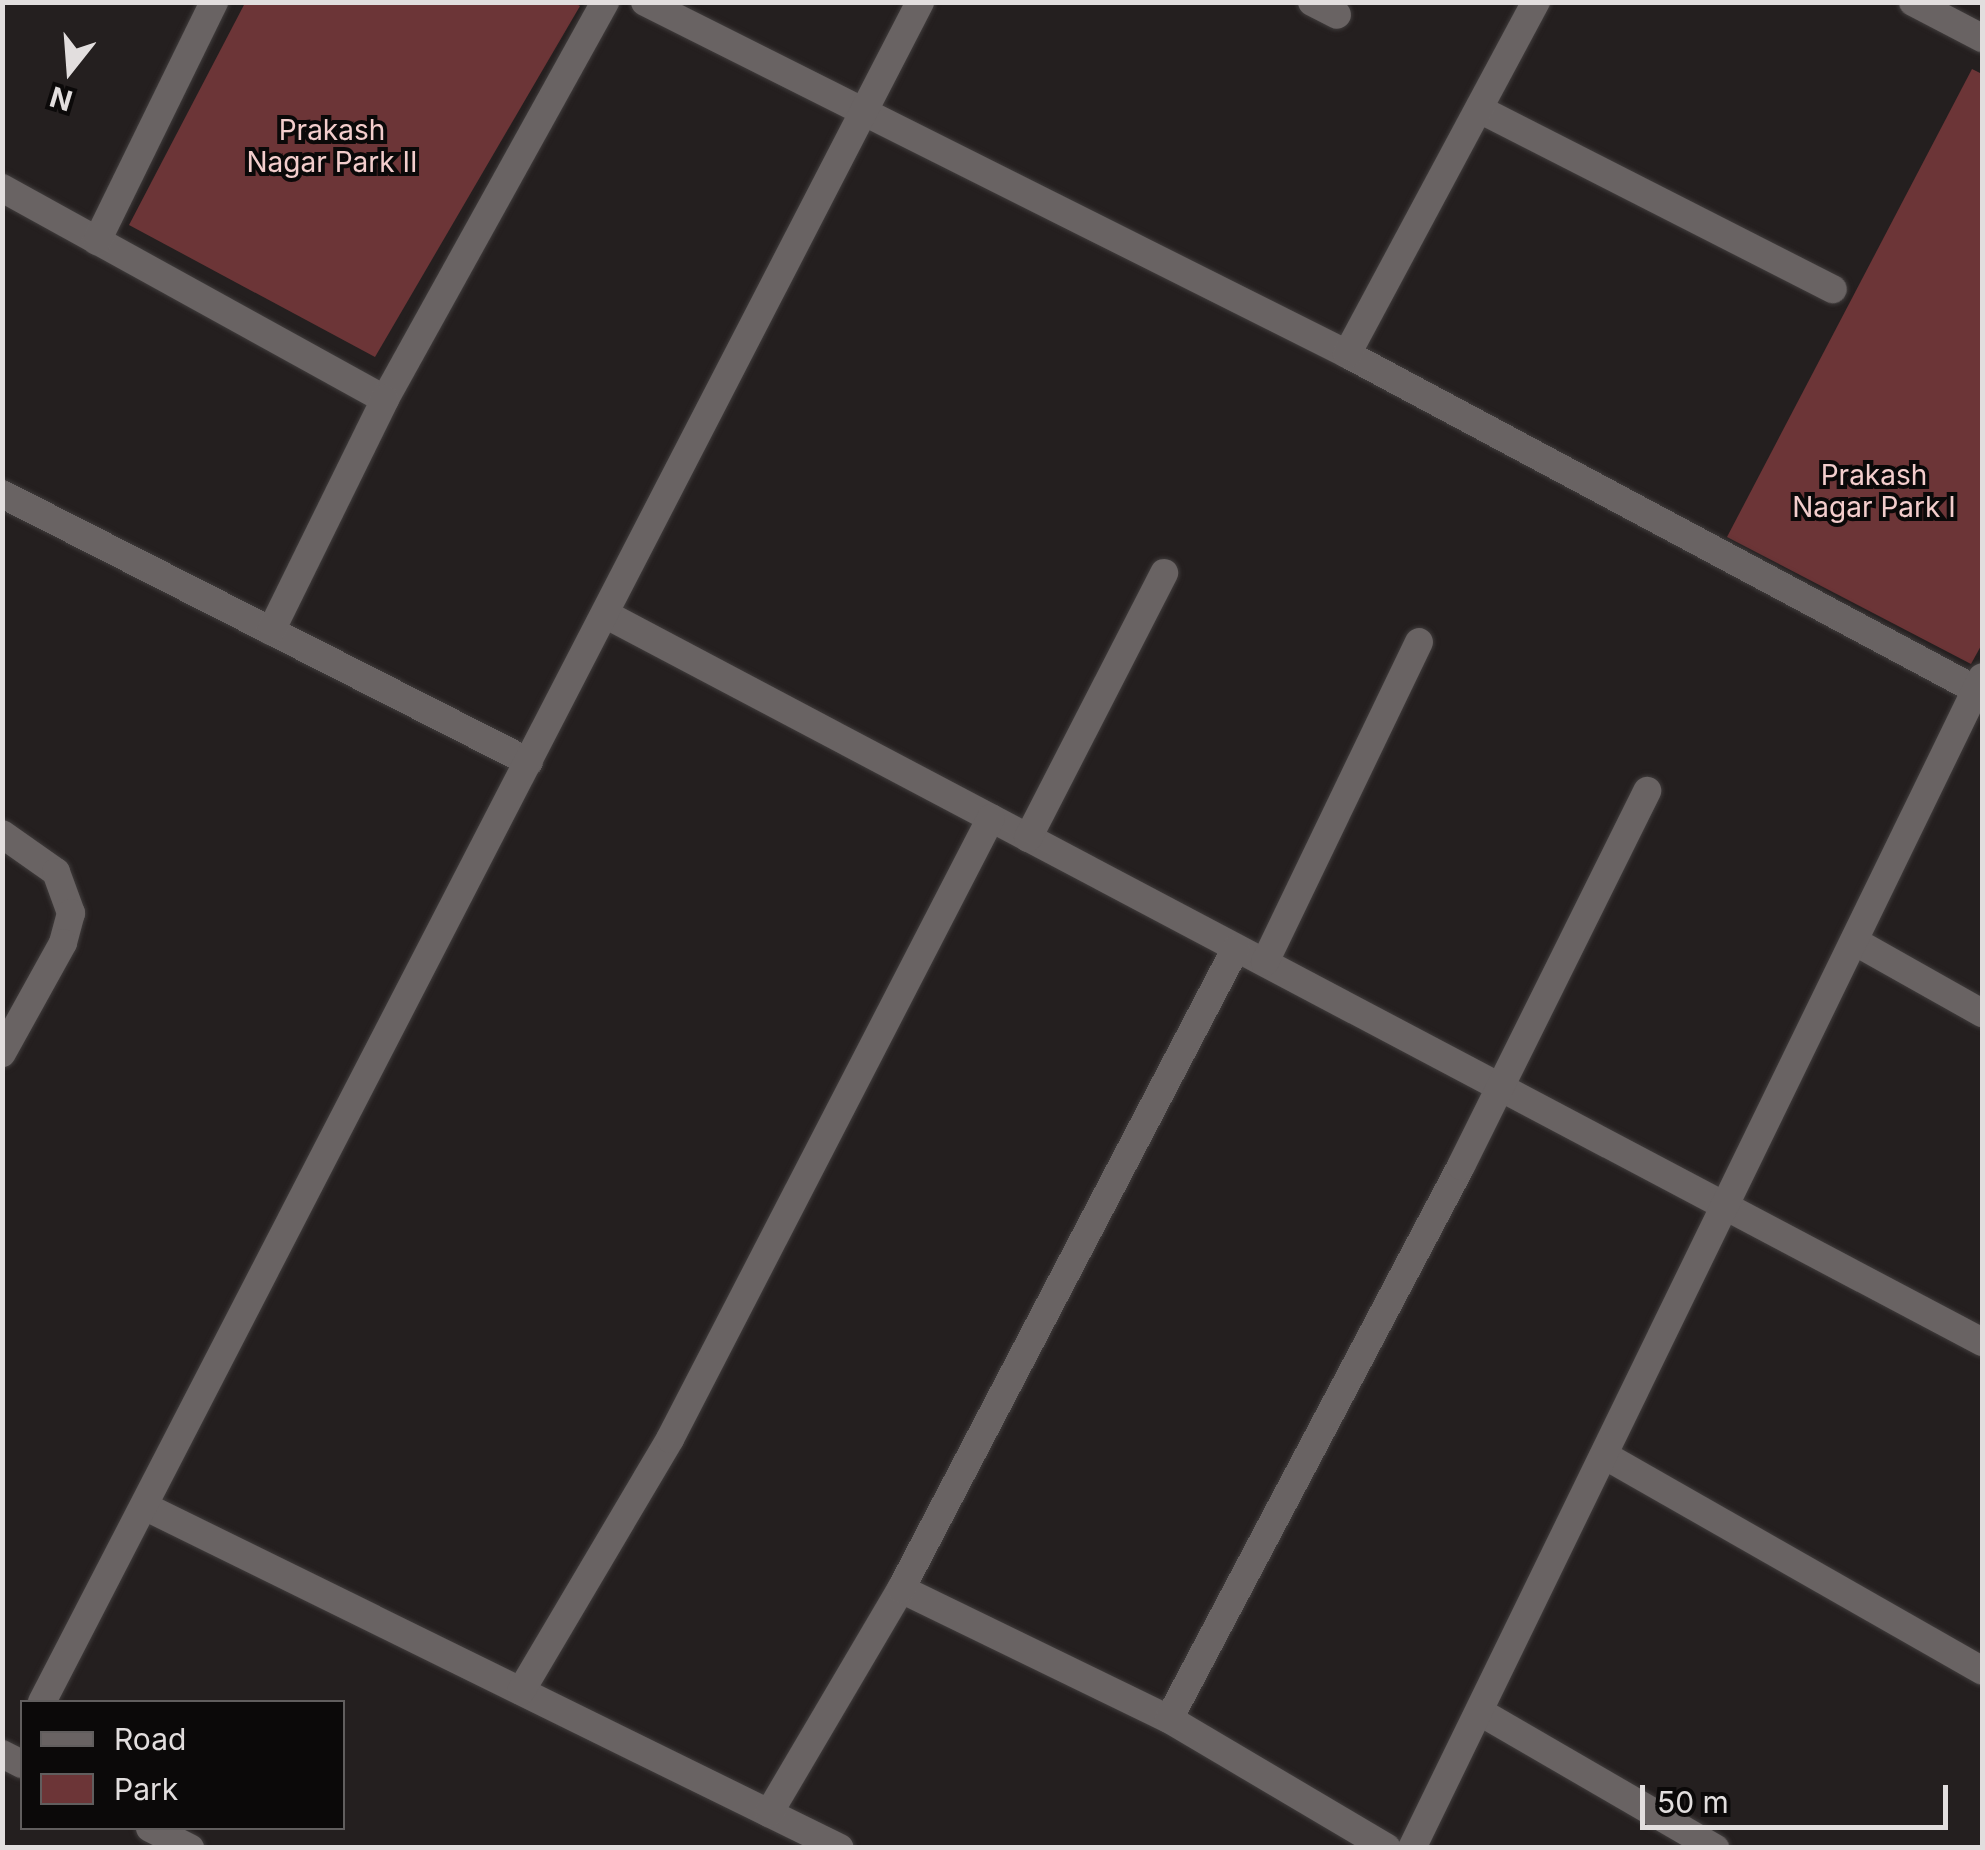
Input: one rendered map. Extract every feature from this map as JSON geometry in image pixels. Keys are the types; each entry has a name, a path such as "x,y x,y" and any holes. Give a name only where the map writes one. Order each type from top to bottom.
{"street":[{"path":"97,242 214,2"},
{"path":"271,631 385,400 605,2"},
{"path":"646,2 862,116 1347,354 1980,686 1412,1848"},
{"path":"43,1700 920,2"},
{"path":"1347,354 1536,2"},
{"path":"1912,2 1982,38"},
{"path":"1479,109 1833,290"},
{"path":"2,188 385,400"},
{"path":"2,494 529,762"},
{"path":"1028,838 1164,573"},
{"path":"605,614 1982,1342"},
{"path":"1266,962 1419,642"},
{"path":"1169,1719 1648,791"},
{"path":"521,1691 670,1439 991,818"},
{"path":"2,834 56,872 71,914 63,942 2,1054"},
{"path":"1854,941 1982,1013"},
{"path":"770,1813 901,1589 1236,948"},
{"path":"1604,1455 1982,1671"},
{"path":"144,1506 840,1848"},
{"path":"901,1589 1169,1719 1387,1848"},
{"path":"1480,1712 1715,1848"},
{"path":"154,1830 190,1848"}],"green space":[{"name":"Prakash Nagar Park II","path":"573,2 580,6 375,357 129,225 245,3"},
{"name":"Prakash Nagar Park I","path":"1972,69 1982,74 1982,644 1971,664 1727,537"}]}
